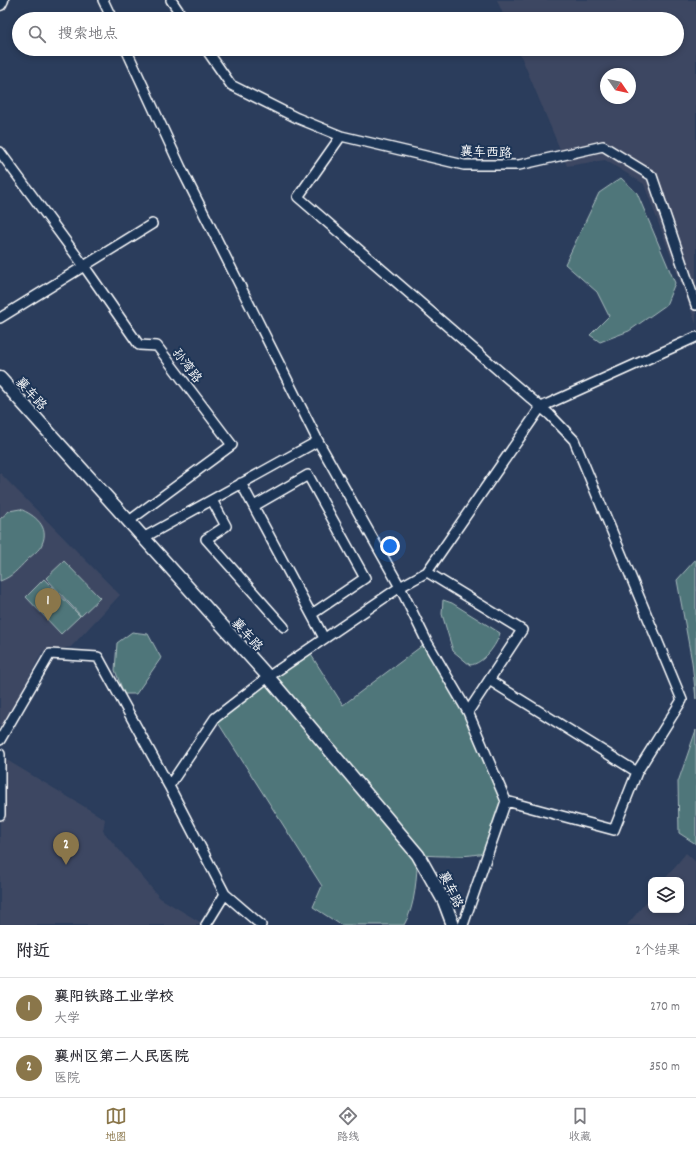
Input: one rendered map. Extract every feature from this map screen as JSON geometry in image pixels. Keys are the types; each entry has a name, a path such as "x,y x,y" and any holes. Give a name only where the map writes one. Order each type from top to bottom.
{"street":[{"path":"0,4 2,0"},
{"path":"103,0 109,12"},
{"path":"171,0 179,12"},
{"path":"129,56 181,168 318,440 400,587 427,642 468,712 506,801 463,925"},
{"name":"襄车西路","path":"211,56 231,85 297,118 342,136 464,165 519,165 603,146 652,176 696,305"},
{"path":"342,136 298,197 540,407 574,440 682,700 637,772 614,830 506,801"},
{"name":"孙湾路","path":"0,152 84,266 139,345 157,346 232,445 129,521"},
{"path":"0,318 152,224"},
{"path":"169,786 215,718 268,677 324,638 400,587 427,572 540,407 696,337"},
{"name":"襄车路","path":"0,378 268,677 418,855 444,901 453,925"},
{"path":"143,538 318,440"},
{"path":"254,506 308,475 365,578 312,614"},
{"path":"241,483 324,638"},
{"path":"212,500 226,526 206,539 284,627"},
{"path":"427,572 522,630 468,712"},
{"path":"0,740 50,654 98,657 169,786 225,894 262,925"},
{"path":"489,680 637,772"},
{"path":"0,754 0,815"},
{"path":"206,925 225,894"}],"shaded area":[{"path":"497,0 696,0 696,324 644,184 605,160 567,166 521,56 684,56 684,12 502,12"},
{"path":"0,473 120,595 71,647 42,652 0,735"},
{"path":"0,756 105,819 103,831 160,898 205,925 0,925"},
{"path":"686,853 696,862 696,925 627,925 648,900 648,913 684,913 684,877 666,877"}],"green space":[{"path":"621,178 637,193 675,283 666,305 629,331 600,342 590,335 609,316 597,292 565,264 599,193"},
{"path":"20,509 40,522 43,527 44,538 37,551 11,575 0,581 0,519 9,511"},
{"path":"696,559 696,699 692,662 677,580"},
{"path":"64,561 100,598 81,616 46,578"},
{"path":"44,579 80,616 61,634 26,597"},
{"path":"443,600 452,603 500,633 496,643 489,653 475,664 470,665 453,651 442,614"},
{"path":"132,632 148,634 161,658 136,694 124,694 115,670 117,643"},
{"path":"427,642 468,712 506,801 488,852 462,856 418,855 413,900 404,925 341,925 313,907 322,886 215,718 308,650 343,705"},
{"path":"696,730 696,844 679,833 678,782"}],"place":[{"name":"襄阳铁路工业学校","path":"48,621"},
{"name":"襄州区第二人民医院","path":"66,865"}]}
